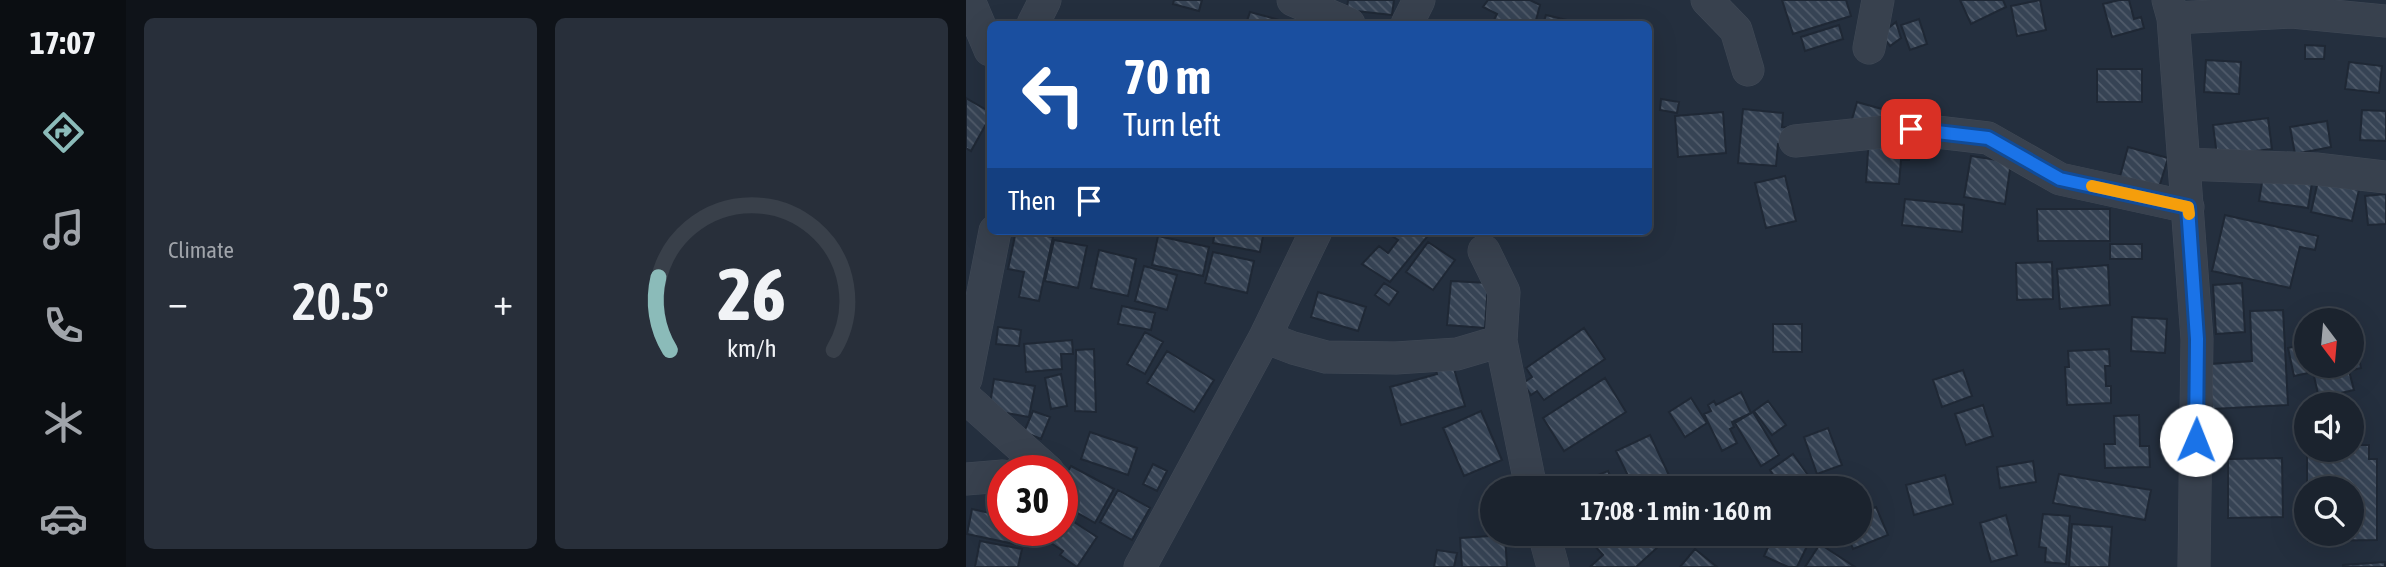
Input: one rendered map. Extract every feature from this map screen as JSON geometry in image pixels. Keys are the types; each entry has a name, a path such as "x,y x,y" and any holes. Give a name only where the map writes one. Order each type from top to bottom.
{"street":[{"path":"969,0 987,43"},
{"path":"1034,21 1045,0"},
{"path":"1293,0 1342,21"},
{"path":"1409,21 1419,0"},
{"path":"1707,0 1736,30 1748,70"},
{"path":"1869,48 1878,0"},
{"path":"2194,567 2197,339 2171,9 2292,12 2386,21"},
{"path":"1796,141 1911,129 1988,138 2060,179 2188,207"},
{"path":"2185,164 2316,169 2386,177"},
{"path":"966,379 994,235"},
{"path":"1140,567 1265,337 1314,235"},
{"path":"1484,251 1504,292 1501,341 1529,476"},
{"path":"1265,337 1293,348 1326,356 1384,358 1457,354 1501,341"},
{"path":"966,398 1030,455"},
{"path":"966,479 987,477"},
{"path":"1547,546 1553,567"}],"building":[{"path":"1174,0 1202,0 1199,11 1173,4"},
{"path":"1348,0 1394,0 1392,15 1347,10"},
{"path":"1488,0 1530,0 1540,5 1536,21 1494,21 1497,14 1483,7"},
{"path":"1782,0 1846,0 1851,16 1793,34"},
{"path":"1960,0 2003,0 2006,7 1971,24"},
{"path":"2040,0 2046,30 2017,36 2011,6"},
{"path":"2129,0 2134,19 2141,17 2144,28 2112,37 2103,4"},
{"path":"1250,12 1283,21 1247,21"},
{"path":"1546,15 1571,21 1544,21"},
{"path":"1919,19 1927,44 1910,50 1901,25"},
{"path":"1896,22 1901,38 1890,46 1881,34"},
{"path":"1839,25 1843,39 1805,51 1801,37"},
{"path":"2305,45 2325,46 2324,59 2305,59"},
{"path":"2206,60 2241,62 2239,94 2204,92"},
{"path":"2349,62 2382,66 2379,93 2345,89"},
{"path":"2097,69 2142,69 2142,102 2097,102"},
{"path":"966,98 987,110 987,122 971,151 966,148"},
{"path":"1661,99 1679,102 1677,113 1660,110"},
{"path":"1857,102 1889,111 1883,130 1850,126"},
{"path":"1743,109 1783,113 1782,127 1792,128 1791,145 1778,144 1776,166 1738,163"},
{"path":"2362,110 2386,111 2386,141 2360,140"},
{"path":"1723,112 1726,153 1678,157 1675,116"},
{"path":"2268,118 2272,149 2217,156 2213,125"},
{"path":"2327,121 2331,147 2295,154 2290,127"},
{"path":"1869,137 1911,140 1909,160 1901,160 1899,184 1866,182"},
{"path":"2128,147 2168,158 2158,191 2119,180"},
{"path":"1971,156 2011,162 2005,204 1964,197"},
{"path":"1785,176 1796,221 1766,228 1755,183"},
{"path":"2263,176 2312,183 2308,208 2259,201"},
{"path":"2318,181 2359,190 2352,221 2311,212"},
{"path":"2386,194 2386,224 2368,225 2365,196"},
{"path":"1905,199 1964,205 1962,232 1902,225"},
{"path":"2037,209 2110,209 2110,241 2038,241"},
{"path":"2225,215 2318,236 2315,250 2300,247 2290,288 2212,271"},
{"path":"1015,235 1053,237 1039,301 1019,297 1024,272 1008,269"},
{"path":"1214,235 1263,235 1260,252 1213,243"},
{"path":"1429,235 1390,282 1362,264 1379,246 1388,253 1398,240 1392,236"},
{"path":"1158,236 1209,247 1203,276 1152,265"},
{"path":"1054,240 1087,246 1078,288 1045,281"},
{"path":"1428,242 1455,260 1433,290 1406,272"},
{"path":"2110,244 2142,244 2142,259 2110,259"},
{"path":"1099,250 1136,259 1128,296 1091,288"},
{"path":"1213,252 1254,261 1247,293 1205,283"},
{"path":"2052,262 2053,299 2017,300 2016,263"},
{"path":"2108,265 2110,305 2060,309 2057,269"},
{"path":"1144,266 1177,275 1167,310 1135,301"},
{"path":"1451,281 1488,283 1485,328 1447,325"},
{"path":"1384,283 1398,292 1389,305 1375,295"},
{"path":"2242,283 2245,332 2216,334 2213,285"},
{"path":"1318,292 1366,307 1358,331 1311,317"},
{"path":"1122,306 1155,313 1151,330 1118,324"},
{"path":"2283,310 2288,405 2212,409 2210,364 2252,361 2250,311"},
{"path":"2132,317 2167,319 2165,353 2131,351"},
{"path":"1773,324 1802,324 1802,352 1773,352"},
{"path":"998,327 1021,330 1019,346 996,344"},
{"path":"1584,328 1605,359 1544,400 1537,391 1531,395 1523,383 1532,377 1526,368"},
{"path":"1145,332 1163,342 1145,374 1127,364"},
{"path":"1072,340 1073,354 1061,354 1062,369 1026,372 1024,344"},
{"path":"2294,347 2294,376 2288,348"},
{"path":"1094,349 1096,412 1075,411 1076,350"},
{"path":"2109,349 2110,366 2105,366 2106,386 2111,386 2111,403 2067,405 2065,367 2069,367 2068,351"},
{"path":"1167,351 1214,380 1194,412 1147,383"},
{"path":"1452,362 1465,406 1401,425 1390,387 1437,374 1435,367"},
{"path":"1963,370 1972,396 1942,407 1933,380"},
{"path":"1061,374 1067,406 1051,409 1045,378"},
{"path":"1605,378 1626,412 1564,451 1543,418"},
{"path":"2314,378 2351,378 2354,390 2345,392 2318,392"},
{"path":"994,379 1035,386 1029,417 989,410"},
{"path":"1741,392 1751,413 1732,422 1734,427 1730,429 1737,443 1722,451 1704,414 1711,411 1708,405 1714,401 1716,405"},
{"path":"1691,398 1707,423 1685,437 1669,412"},
{"path":"1768,401 1786,425 1772,435 1754,411"},
{"path":"1983,405 1993,436 1966,445 1955,414"},
{"path":"1033,411 1050,417 1041,439 1024,432"},
{"path":"1481,411 1502,460 1464,476 1443,428"},
{"path":"1753,412 1779,455 1761,466 1735,423"},
{"path":"2139,415 2140,446 2149,446 2150,467 2105,468 2104,444 2115,444 2114,416"},
{"path":"1828,428 1842,465 1817,474 1804,437"},
{"path":"1090,432 1137,448 1128,475 1081,459"},
{"path":"1650,435 1669,476 1628,476 1616,451"},
{"path":"2364,445 2369,445 2369,459 2377,459 2377,540 2364,540 2364,476 2307,476 2307,462 2364,462"},
{"path":"1793,454 1809,476 1774,476 1770,470"},
{"path":"2282,458 2283,517 2228,518 2228,459"},
{"path":"2033,461 2036,482 2000,488 1997,467"},
{"path":"1153,464 1167,471 1157,491 1143,484"},
{"path":"1078,470 1114,489 1095,523 1078,513"},
{"path":"1608,471 1610,476 1595,476"},
{"path":"2059,474 2151,490 2145,520 2053,503"},
{"path":"1945,475 1953,504 1914,515 1906,485"},
{"path":"1118,490 1150,508 1132,540 1100,522"},
{"path":"1876,507 1888,535 1872,541 1872,508"},
{"path":"972,509 987,512 987,538 967,534"},
{"path":"2043,514 2070,516 2066,564 2045,562 2046,548 2039,547"},
{"path":"2006,515 2017,555 1991,562 1980,523"},
{"path":"2072,524 2112,527 2109,567 2069,567"},
{"path":"1078,525 1097,537 1077,567 1060,555 1063,551 1056,546 1078,546"},
{"path":"1480,537 1480,546 1506,546 1507,567 1462,567 1460,538"},
{"path":"980,541 987,542 987,546 1022,549 1018,567 975,567"},
{"path":"1595,546 1659,546 1636,567 1590,567 1603,555"},
{"path":"1769,546 1807,546 1797,567 1788,567 1764,556"},
{"path":"1819,546 1823,546 1855,567 1805,567"},
{"path":"1695,549 1717,567 1680,567"},
{"path":"1437,550 1457,553 1454,567 1434,567"},
{"path":"2385,562 2385,567 2343,567 2343,565"}],"slow traffic":[{"path":"2092,186 2188,207 2189,214"}],"route":[{"path":"1911,129 1988,138 2060,179 2188,207 2197,339 2196,440"}]}
